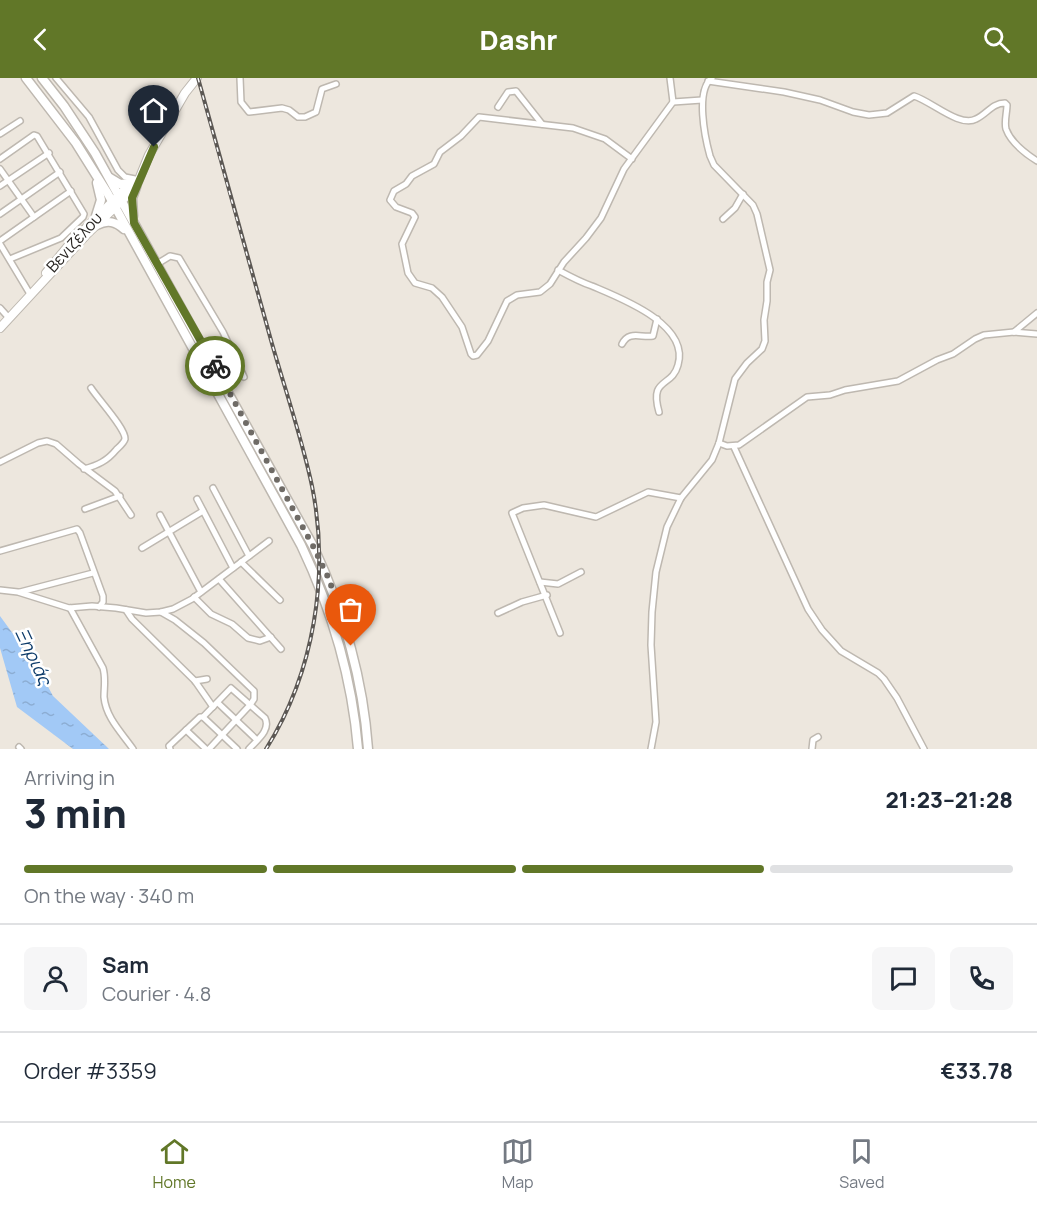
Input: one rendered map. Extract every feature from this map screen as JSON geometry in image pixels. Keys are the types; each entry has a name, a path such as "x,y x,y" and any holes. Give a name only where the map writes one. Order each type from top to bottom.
{"main road":[{"path":"26,78 134,223 302,524 329,579 351,646 360,683 368,749"},
{"path":"42,78 81,130 108,175 129,234 241,432 312,568 344,659 353,704 358,749"},
{"path":"134,223 132,202 134,183 196,78"},
{"path":"91,166 101,199 97,220 118,224 129,234"},
{"path":"108,175 120,183 134,183"},
{"name":"Βενιζέλου","path":"0,328 97,220 134,183"}],"street":[{"path":"56,78 89,117 118,170 134,183"},
{"path":"240,78 241,102 249,112 282,108 299,117 316,112 322,89 336,84"},
{"path":"632,159 605,139 573,128 479,117 461,136 440,152 434,164 412,176 406,184 396,189 390,200 396,207 410,211 414,215 412,225 402,244 410,277 415,283 432,288 442,297 462,327 469,351 473,356 477,355 488,341 507,301 517,295 540,292 550,284 558,270 595,226 610,201 624,169 632,159 673,102 670,78"},
{"path":"651,749 656,722 651,645 656,572 667,527 681,498 709,466 719,442 735,379 762,348 765,341 764,320 770,265 755,209 714,165 710,156 702,100 710,79 820,100 853,112 869,115 887,113 914,96 956,118 969,121 1005,102 1007,131 1023,151 1037,161"},
{"path":"498,107 510,90 516,91 542,124"},
{"path":"673,102 702,100"},
{"path":"0,134 20,121"},
{"path":"0,159 34,135 38,136 84,215 62,238 10,259"},
{"path":"0,186 49,153"},
{"path":"0,169 34,217"},
{"path":"0,214 60,172"},
{"path":"30,294 0,243 71,191"},
{"path":"723,219 735,208 743,194"},
{"path":"157,264 170,256 179,258 223,332 244,377"},
{"path":"558,270 616,296 657,319 672,334 678,346 679,358 677,369 657,389 656,401 659,412"},
{"path":"0,308 9,318"},
{"path":"1014,333 1037,312"},
{"path":"622,344 630,335 652,336 657,319"},
{"path":"719,442 734,447 749,439 807,397 830,395 845,390 898,381 951,355 979,336 1037,334"},
{"path":"84,469 110,458 124,439 120,425 99,401 92,388"},
{"path":"0,462 30,446 47,441 60,446 84,469 106,483 120,496 130,515"},
{"path":"734,447 808,609 822,630 841,651 879,673 884,679 909,717 924,749"},
{"path":"213,488 249,556"},
{"path":"560,633 547,595 512,513 523,508 544,505 596,517 648,492 681,498"},
{"path":"85,509 120,496"},
{"path":"197,499 233,568"},
{"path":"142,548 203,511"},
{"path":"160,515 201,592"},
{"path":"0,551 76,529 80,533 104,598 99,607"},
{"path":"0,590 18,592 70,608 99,607 146,613 161,612 173,609 194,597 269,541"},
{"path":"241,562 280,600"},
{"path":"540,582 558,584 581,572"},
{"path":"18,592 93,573"},
{"path":"219,579 281,649"},
{"path":"498,613 522,602 547,595"},
{"path":"194,597 208,612 232,624 248,638 260,640 271,637"},
{"path":"70,608 103,668 105,700 111,718 133,749"},
{"path":"126,610 132,619 195,681 215,705 236,720 257,740"},
{"path":"161,612 204,643 253,688 255,695 250,705 208,749 186,730"},
{"path":"195,681 207,679"},
{"path":"170,749 169,746 200,717 203,717 231,688 267,723 266,729 249,749"},
{"path":"203,717 237,749"},
{"path":"812,749 812,742 818,737"}],"water":[{"path":"0,616 38,668 53,696 109,749 73,749 17,707 0,648"}],"railway":[{"path":"198,78 303,447 317,520 319,554 314,622 296,688 266,749"}],"way so far":[{"path":"215,366 313,546 329,579 351,646"}],"route":[{"path":"154,147 132,198 134,223 215,366"}],"water label":[{"name":"Ξηριάς","path":"34,656"}]}
